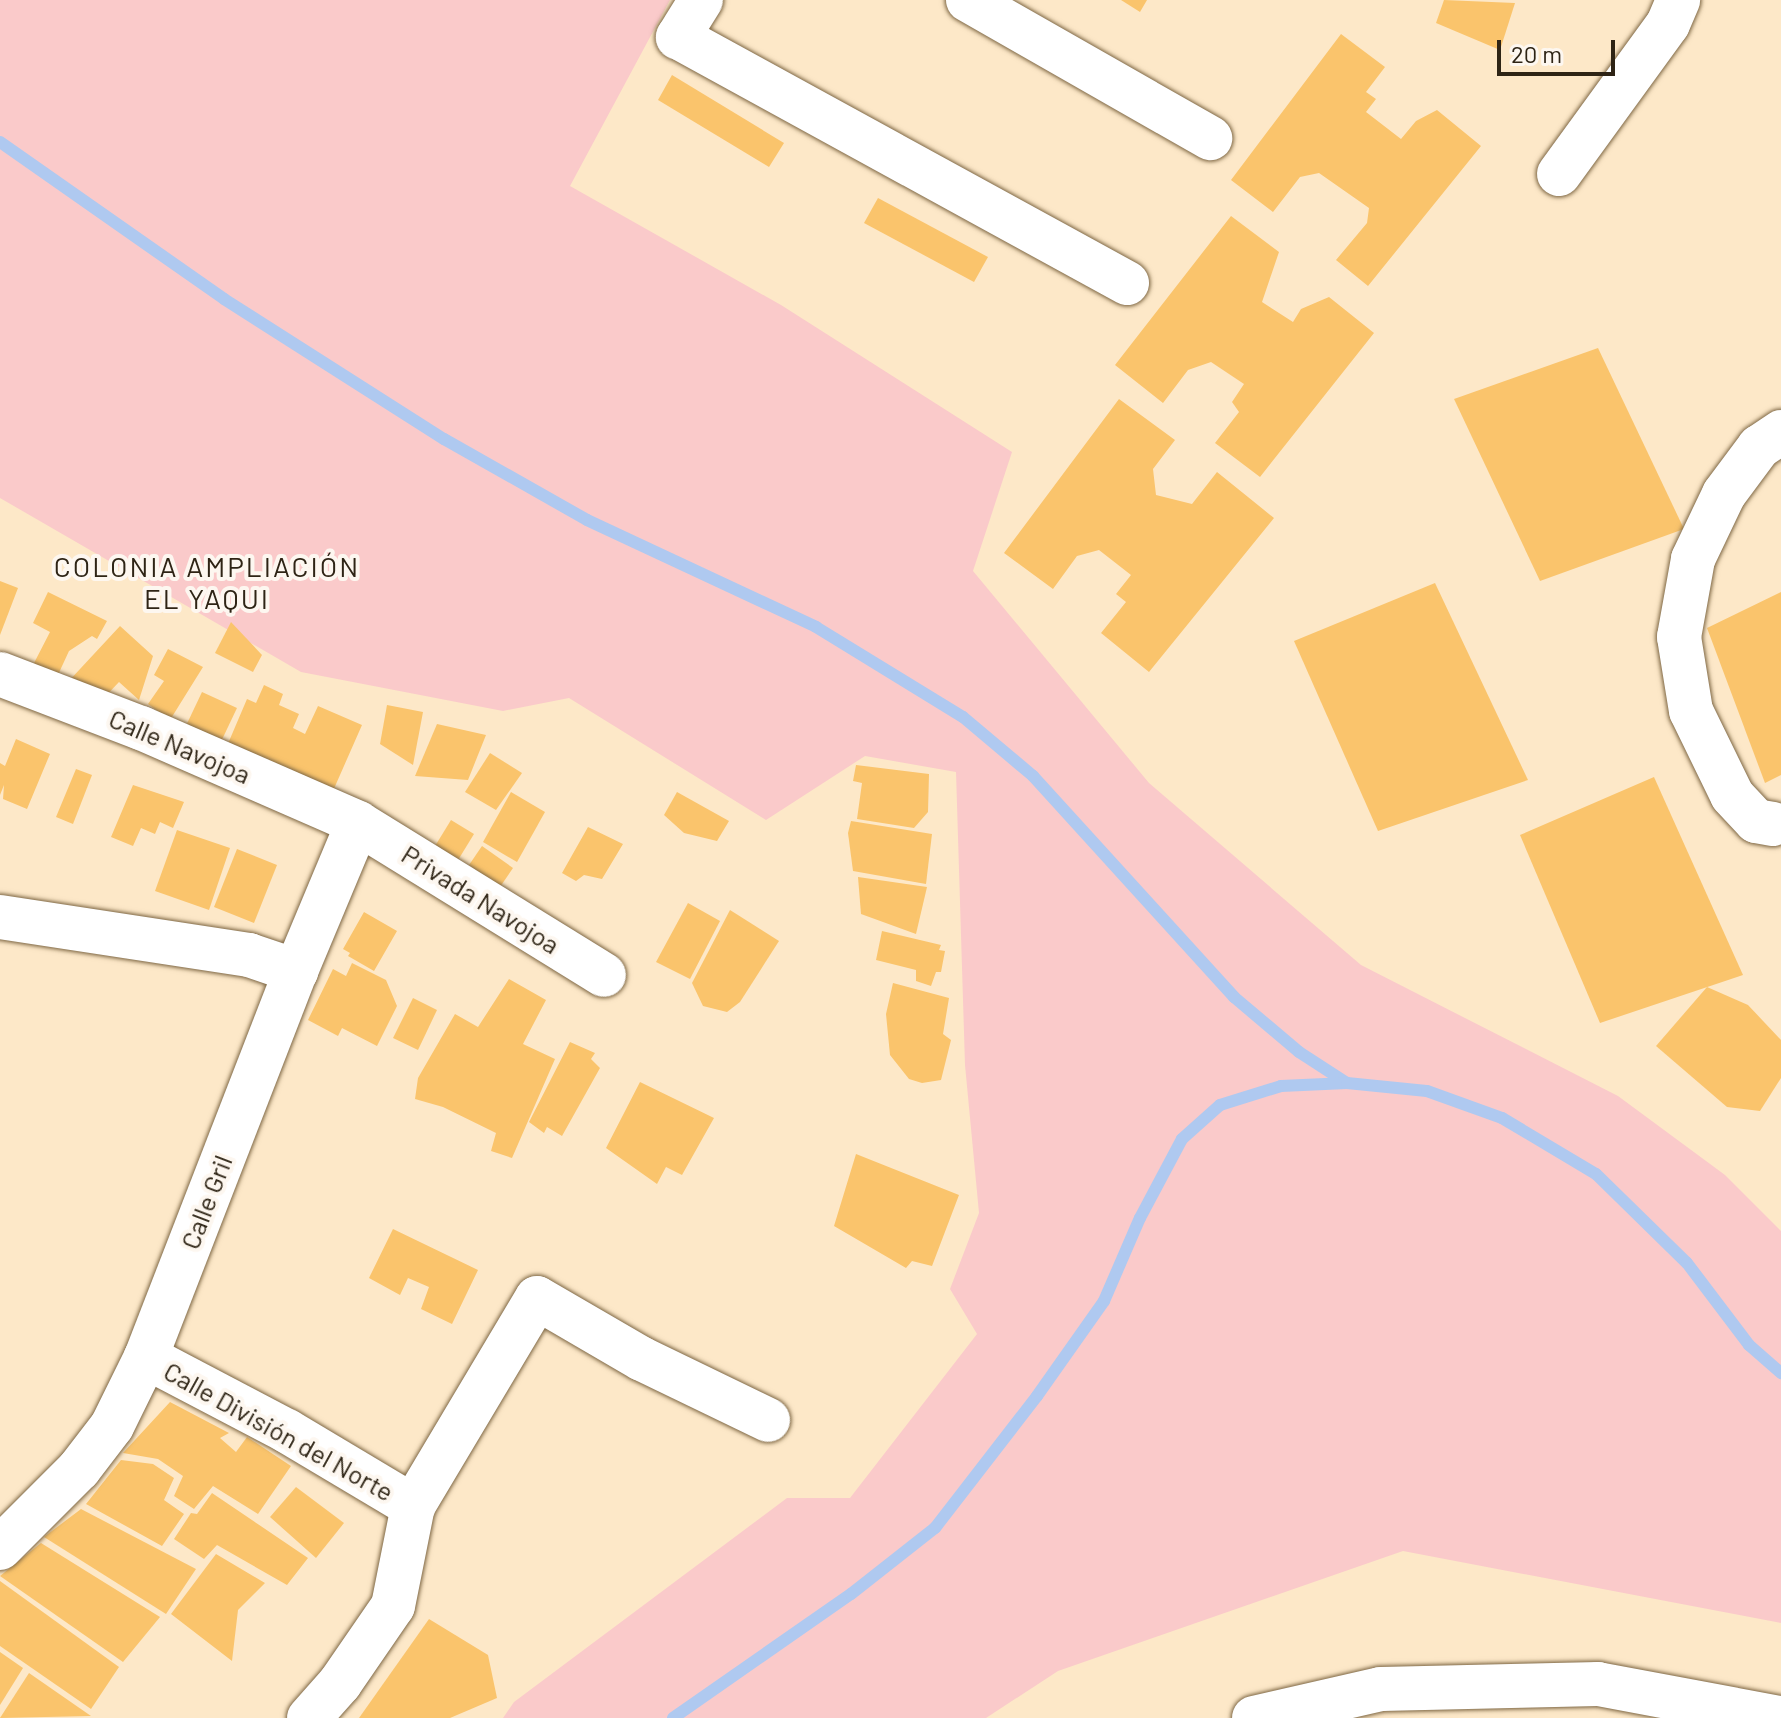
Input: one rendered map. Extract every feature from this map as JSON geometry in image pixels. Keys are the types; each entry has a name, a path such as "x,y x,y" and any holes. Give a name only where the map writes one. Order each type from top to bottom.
{"street":[{"path":"701,0 678,37 1127,283"},
{"path":"968,0 1210,138"},
{"path":"1559,174 1668,24 1678,0"},
{"path":"1773,824 1756,821 1732,795 1691,711 1679,637 1693,559 1724,494 1759,447 1781,432"},
{"name":"Calle Navojoa","path":"0,674 141,728 358,823"},
{"name":"Calle Gril","path":"0,1548 79,1469 112,1426 146,1357 296,971 358,823"},
{"name":"Privada Navojoa","path":"358,823 604,975"},
{"path":"0,917 249,955 296,971"},
{"path":"309,1718 340,1683 393,1606 413,1506 537,1298 642,1359 768,1420"},
{"name":"Calle División del Norte","path":"146,1357 287,1431 413,1506"},
{"path":"1254,1718 1381,1689 1598,1684 1780,1718"}],"shaded area":[{"path":"0,0 670,0 570,186 781,305 1012,452 973,571 1149,783 1361,965 1618,1096 1725,1175 1781,1231 1781,1623 1403,1551 1058,1671 986,1718 503,1718 514,1702 787,1498 850,1498 977,1334 950,1289 979,1213 965,1065 956,772 865,756 766,820 569,698 503,711 301,672 0,498"}],"building":[{"path":"1121,0 1147,0 1140,12"},
{"path":"1444,0 1515,3 1500,50 1436,23"},
{"path":"1341,34 1385,67 1366,92 1376,99 1366,112 1401,139 1416,121 1437,110 1481,146 1368,286 1336,260 1367,223 1369,208 1319,173 1300,177 1273,212 1231,180"},
{"path":"672,75 784,143 769,167 658,100"},
{"path":"878,198 988,257 974,282 864,223"},
{"path":"1231,216 1279,252 1262,302 1293,322 1301,309 1329,297 1374,333 1260,477 1215,443 1239,412 1232,402 1244,384 1211,362 1188,370 1163,403 1115,365"},
{"path":"1598,348 1684,529 1540,581 1454,399"},
{"path":"1119,399 1175,440 1153,469 1156,495 1192,504 1217,472 1274,518 1149,672 1101,633 1126,602 1116,594 1131,575 1099,550 1077,556 1053,589 1004,553"},
{"path":"0,581 18,588 0,635"},
{"path":"1435,583 1528,780 1378,831 1294,641"},
{"path":"48,592 107,621 97,639 92,636 69,651 57,677 33,665 50,632 33,623"},
{"path":"1781,592 1781,775 1765,783 1707,628"},
{"path":"231,622 262,655 253,672 215,653"},
{"path":"120,626 153,656 139,700 119,682 100,702 67,683"},
{"path":"168,649 203,667 170,720 148,704 164,681 154,675"},
{"path":"264,685 283,694 279,705 299,714 293,728 305,734 318,706 362,725 329,800 224,753 247,699 256,703"},
{"path":"202,692 237,708 218,748 183,732"},
{"path":"387,705 423,712 413,765 380,744"},
{"path":"437,724 486,735 468,780 415,776"},
{"path":"16,739 50,754 27,809 3,799 4,785 0,795 0,763 5,766"},
{"path":"490,753 522,773 496,810 465,792"},
{"path":"856,765 929,774 928,812 914,828 857,819 862,783 853,781"},
{"path":"76,769 92,775 73,824 56,817"},
{"path":"1654,777 1743,975 1600,1023 1520,835"},
{"path":"133,785 184,802 173,828 160,822 155,834 141,828 133,846 111,837"},
{"path":"511,792 545,812 517,862 483,842"},
{"path":"677,792 729,821 717,841 684,833 664,815"},
{"path":"451,820 474,834 455,865 432,851"},
{"path":"851,821 932,834 926,884 853,871 848,833"},
{"path":"588,827 623,844 602,879 584,875 576,881 562,873"},
{"path":"177,830 230,848 209,910 155,891"},
{"path":"482,846 513,868 500,887 469,865"},
{"path":"237,849 277,865 254,923 214,907"},
{"path":"858,877 927,887 916,934 861,914"},
{"path":"688,903 720,921 690,979 656,962"},
{"path":"730,910 779,941 740,1002 727,1012 703,1006 692,983"},
{"path":"364,912 397,931 374,971 348,956 350,953 343,949"},
{"path":"882,931 941,945 939,950 945,951 941,972 936,972 931,986 916,981 916,970 876,960"},
{"path":"352,963 386,980 397,1006 377,1046 342,1028 338,1036 308,1020 333,969 346,976"},
{"path":"509,979 546,1000 523,1044 555,1059 512,1158 491,1151 496,1133 443,1107 415,1099 418,1078 455,1014 478,1027"},
{"path":"893,983 949,998 943,1034 951,1040 941,1080 922,1083 909,1079 890,1055 886,1014"},
{"path":"1707,987 1748,1005 1781,1040 1781,1078 1760,1111 1727,1107 1656,1046"},
{"path":"413,998 437,1010 418,1050 393,1038"},
{"path":"570,1042 595,1053 591,1059 600,1068 562,1136 547,1127 544,1133 529,1122"},
{"path":"640,1082 714,1118 682,1175 666,1167 657,1184 606,1148"},
{"path":"856,1154 959,1195 932,1266 912,1261 906,1268 834,1226"},
{"path":"393,1229 478,1270 452,1324 421,1309 429,1287 408,1278 400,1295 369,1278"},
{"path":"170,1402 229,1433 220,1438 236,1452 247,1437 291,1466 258,1514 213,1486 194,1509 174,1496 183,1476 158,1459 123,1453"},
{"path":"121,1460 153,1464 174,1478 164,1500 184,1514 162,1546 86,1504"},
{"path":"296,1487 344,1523 316,1558 270,1517"},
{"path":"212,1493 308,1558 287,1585 217,1545 204,1559 174,1539 191,1513 197,1514"},
{"path":"81,1509 196,1569 166,1614 44,1537"},
{"path":"41,1543 160,1617 123,1662 0,1576"},
{"path":"216,1554 265,1583 238,1610 232,1661 171,1614"},
{"path":"0,1581 119,1667 91,1709 0,1646"},
{"path":"429,1619 488,1655 497,1698 450,1718 359,1718"},
{"path":"0,1652 23,1668 0,1705"},
{"path":"29,1673 91,1716 0,1718"}],"waterway":[{"path":"0,142 224,299 444,439 587,520 816,627 963,717 1033,776 1234,997 1299,1052 1347,1083"},
{"path":"673,1718 851,1594 935,1528 1037,1396 1104,1301 1140,1218 1182,1139 1220,1105 1281,1086 1347,1083 1427,1091 1502,1118 1596,1174 1687,1263 1749,1345 1781,1373"}],"district":[{"name":"COLONIA AMPLIACIÓN EL YAQUI","path":"207,582"}]}
